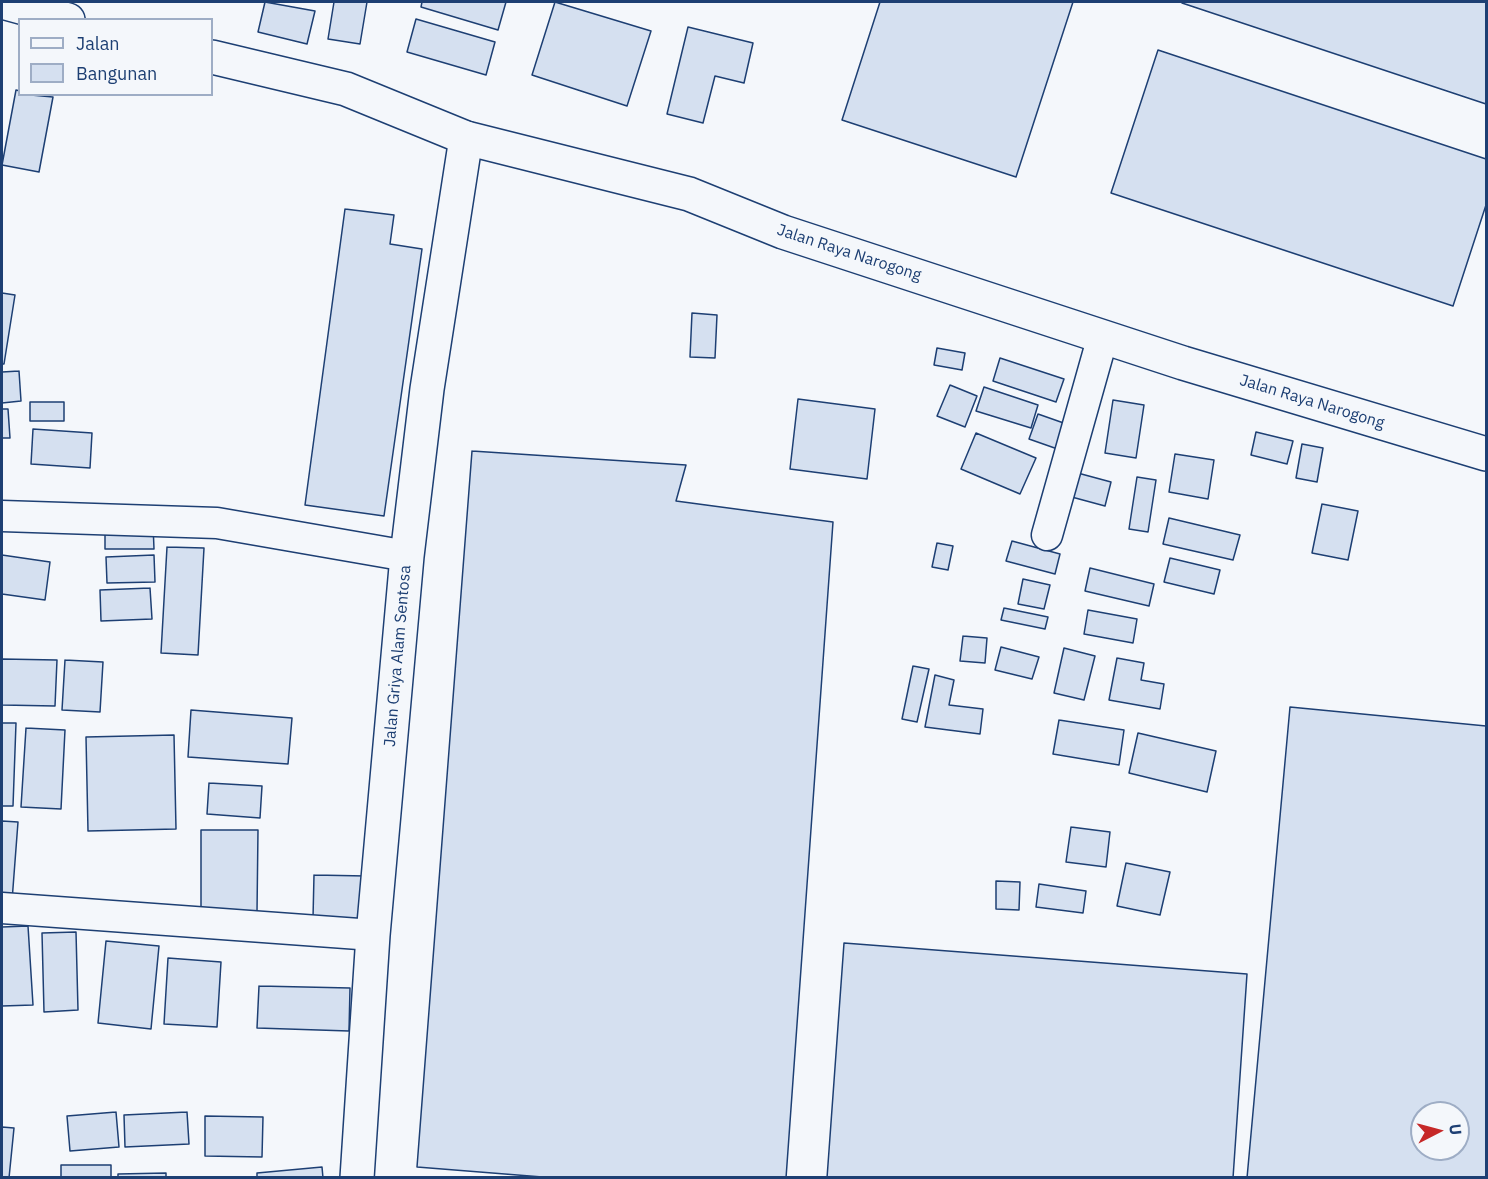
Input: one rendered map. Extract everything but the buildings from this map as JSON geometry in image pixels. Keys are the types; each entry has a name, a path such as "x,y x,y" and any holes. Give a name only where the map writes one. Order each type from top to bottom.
{"main road":[{"path":"4,2 61,18"},
{"name":"Jalan Raya Narogong","path":"213,57 346,89 466,138 689,194 783,232 1102,336 1486,454"},
{"name":"Jalan Griya Alam Sentosa","path":"357,1178 374,934 406,556 427,389 466,138"}],"street":[{"path":"1047,535 1102,336"},
{"path":"2,516 217,523 406,556"},
{"path":"2,908 374,934"}]}
